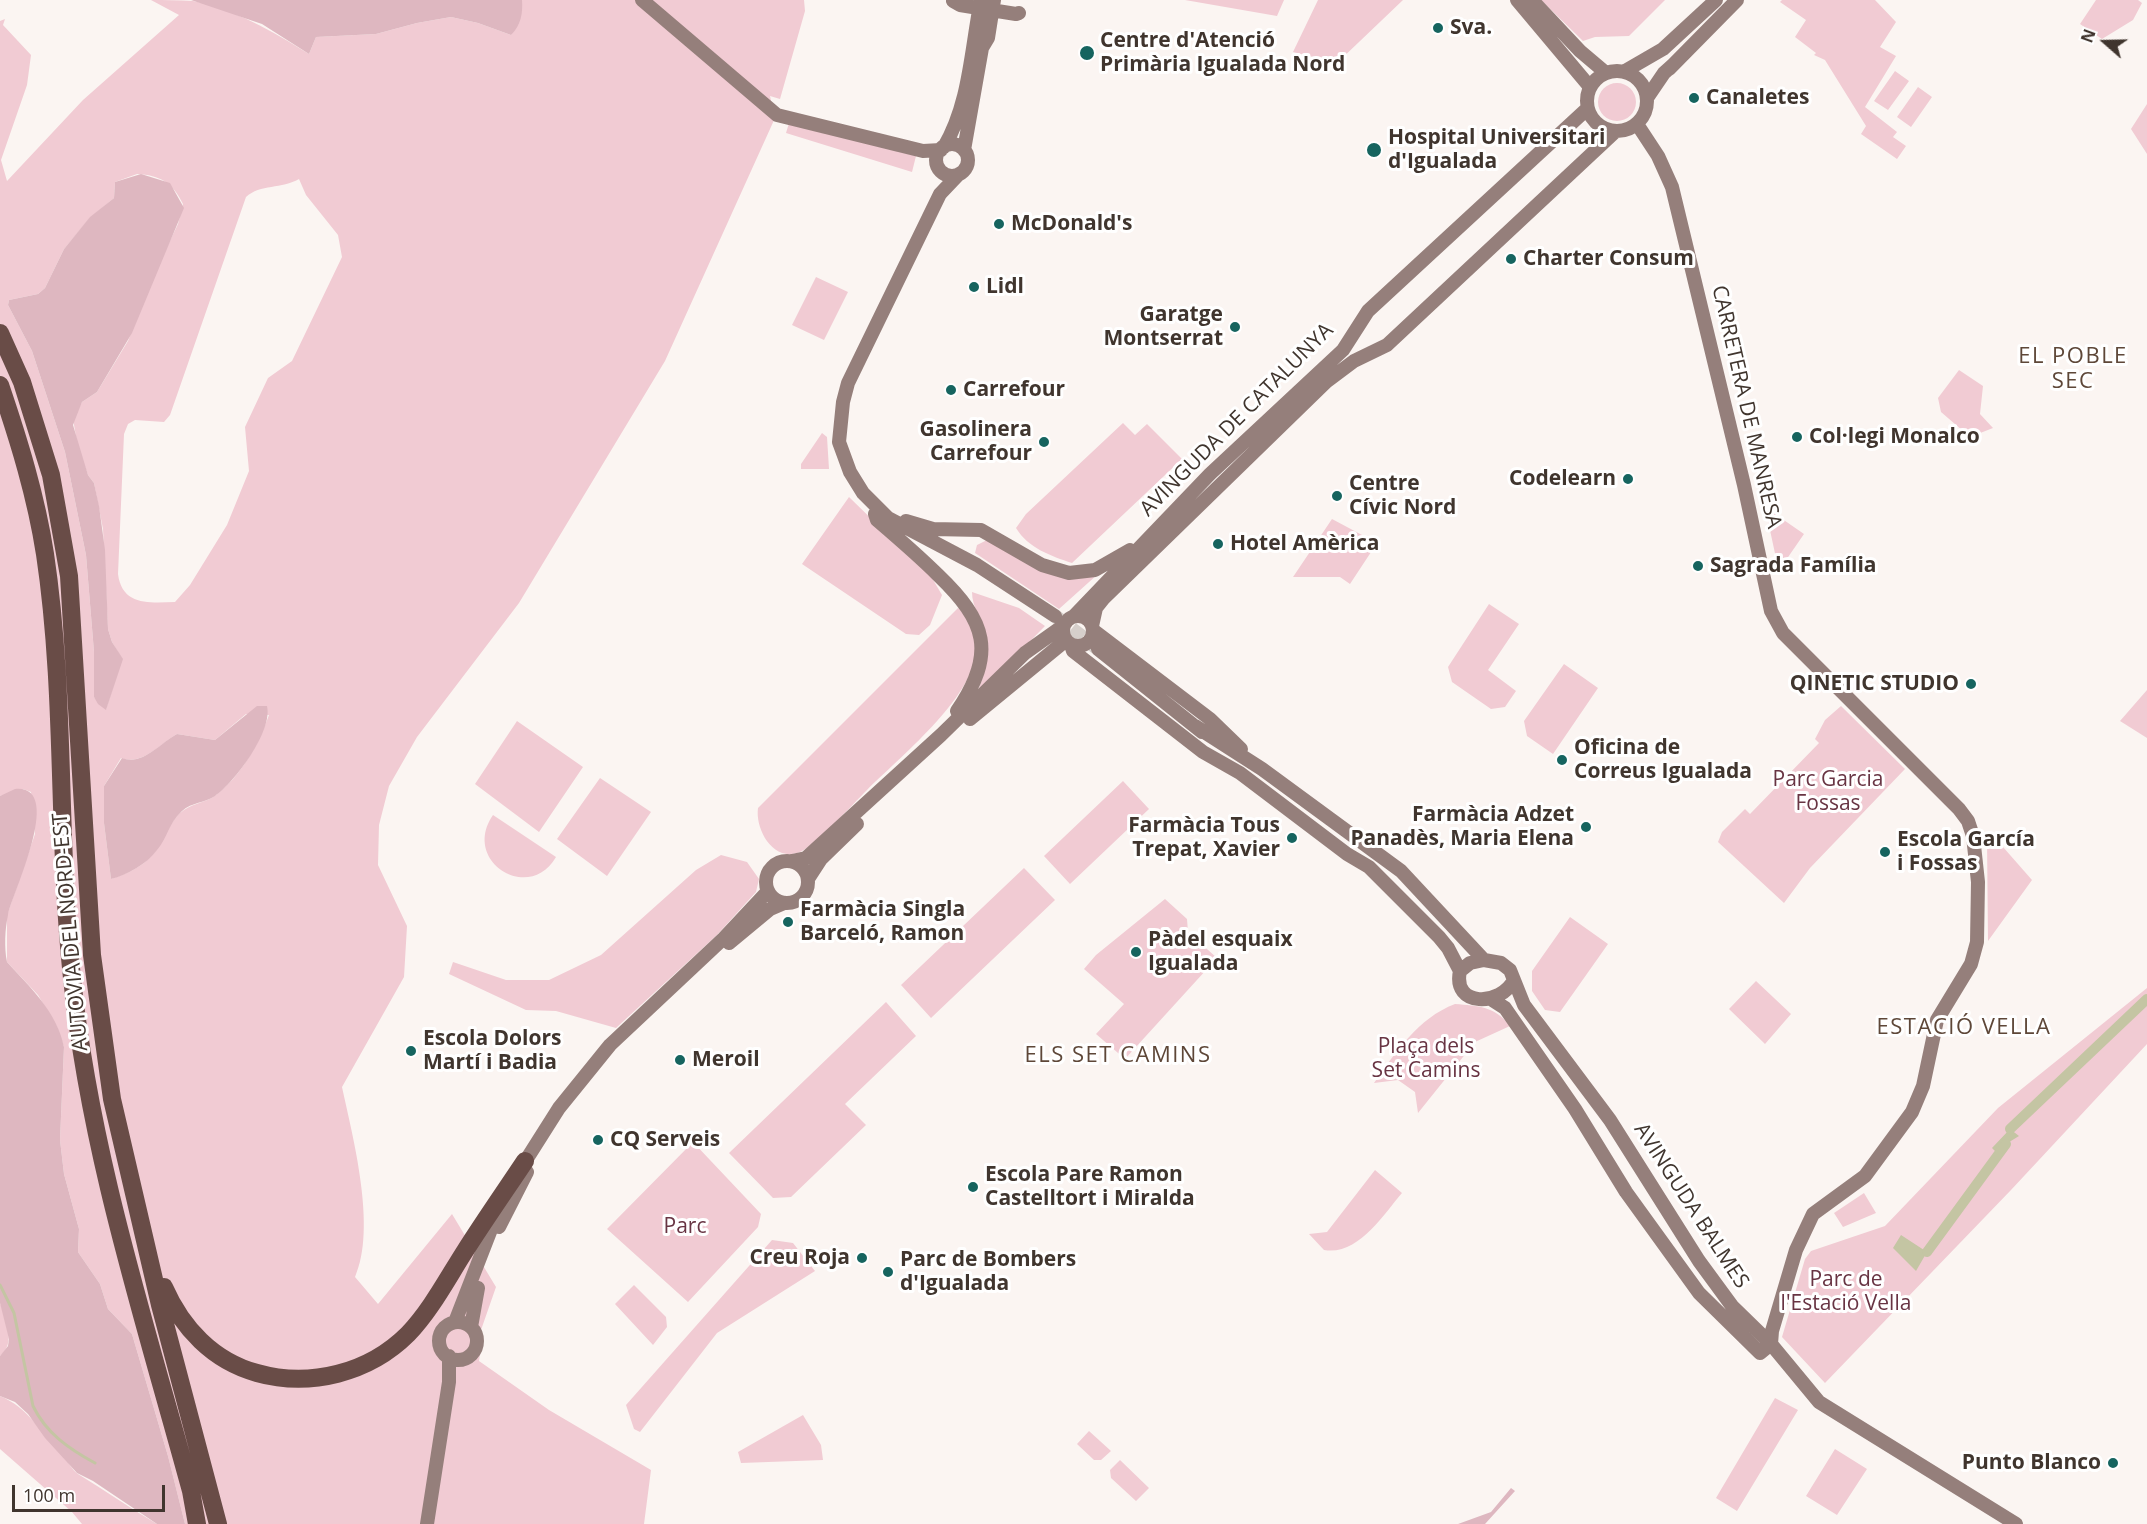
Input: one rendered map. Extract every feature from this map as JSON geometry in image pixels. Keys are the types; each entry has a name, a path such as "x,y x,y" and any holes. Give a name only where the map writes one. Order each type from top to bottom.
{"highway":[{"name":"AUTOVIA DEL NORD-EST","path":"0,333 22,382 35,421 51,475 61,521 72,606 85,862 96,1004 112,1099 139,1218 218,1524"},
{"name":"AUTOVIA DEL NORD-EST","path":"0,385 26,464 45,557 57,688 66,909 72,980 87,1084 110,1189 191,1491 197,1524"},
{"path":"139,1218 173,1307 201,1342 247,1370 273,1378 298,1380 328,1377 375,1360 408,1334 432,1304 525,1161"}],"street":[{"path":"642,0 777,115 923,151 940,157 948,175 959,174"},
{"path":"1517,0 1590,87"},
{"path":"1532,0 1580,51 1606,73"},
{"path":"1625,71 1638,79 1647,98 1646,112 1637,124 1616,131 1600,126 1592,118 1588,108 1590,87 1606,73 1625,71 1663,49 1716,0"},
{"path":"1647,98 1668,69 1737,0"},
{"path":"960,2 992,5"},
{"path":"960,2 983,29"},
{"path":"940,194 940,157 960,114 983,29 992,5"},
{"path":"982,48 983,29 992,5"},
{"path":"992,5 985,21 964,150 967,165 940,194 865,346 843,402 839,442 850,472 867,496 888,518 977,565 1059,621 1073,651 1203,752 1258,786 1347,854 1369,867 1448,948 1460,971 1460,987 1466,996 1491,999 1505,993 1514,980 1506,966 1484,960 1470,963 1460,971"},
{"path":"1668,69 1701,48"},
{"name":"AVINGUDA DE CATALUNYA","path":"1074,616 1210,474 1343,350 1368,311 1588,108"},
{"name":"CARRETERA DE MANRESA","path":"1637,124 1658,156 1672,187 1744,485 1771,611 1783,633 1959,809 1968,821 1973,836 1978,882 1977,942 1971,964 1937,1020 1923,1086 1911,1112 1865,1176 1813,1214 1796,1250 1766,1349"},
{"name":"AVINGUDA DE CATALUNYA","path":"1092,628 1096,608 1104,598 1326,382 1354,361 1387,345 1616,131"},
{"path":"940,157 957,145 964,150"},
{"path":"867,496 877,520 964,601 979,628 982,650 977,676 968,696 941,735"},
{"path":"888,518 933,529 981,530 1042,565 1068,573 1095,570 1147,539"},
{"path":"784,903 774,899 768,891 766,883 770,870 779,863 806,858 941,735 1059,621 1074,616 1085,618 1092,628 1210,719 1262,769"},
{"path":"454,1358 471,1354 476,1345 476,1335 471,1327 474,1299 502,1220 532,1161 567,1108 606,1060 720,951 770,909 784,903 794,902 802,897 807,889 808,879 821,859 918,765 1003,690 1068,643 1085,645 1092,637 1092,628"},
{"path":"1098,649 1195,726 1258,786"},
{"path":"1195,726 1262,769 1401,871 1484,960"},
{"path":"792,861 803,868 808,879"},
{"path":"454,1358 441,1348 440,1337 445,1327 455,1322 495,1218 525,1161 559,1108 610,1045 724,938 768,891"},
{"name":"AVINGUDA BALMES","path":"1514,980 1524,1005 1610,1120 1699,1261 1766,1349"},
{"name":"AVINGUDA BALMES","path":"1491,999 1505,1008 1575,1109 1626,1192 1699,1293 1766,1349 1819,1402 2016,1524"},
{"path":"455,1322 471,1327"},
{"path":"427,1524 454,1358"}],"green space":[{"path":"151,0 193,1 224,10 267,29 309,54 316,37 376,34 451,17 478,23 511,35 522,0 804,0 805,11 780,99 770,96 775,118 665,361 519,603 417,737 389,786 379,825 378,865 407,926 404,977 342,1087 357,1157 363,1209 364,1234 355,1277 378,1304 452,1214 496,1287 481,1330 483,1337 479,1361 549,1410 651,1470 644,1524 185,1524 168,1456 132,1334 108,1309 100,1284 78,1252 79,1229 64,1174 60,1140 64,1047 57,1027 38,995 7,962 7,915 35,834 31,792 23,789 0,796 0,21 5,19 3,25 31,55 27,85 1,160 7,181 83,100 179,15","holes":["137,174 159,178 175,191 183,204 178,224 156,270 128,341 97,392 82,402 73,419 78,448 88,475 94,483 103,529 108,629 112,642 122,659 106,709 94,697 94,652 86,555 65,452 32,351 8,305 9,300 38,294 45,288 64,249 90,218 114,198 115,182","299,179 306,195 338,235 342,257 292,361 268,378 245,427 249,471 227,525 190,585 175,602 147,602 131,597 125,592 118,574 124,434 128,424 135,420 164,422 170,415 246,197 258,190","246,714 269,715 260,737 234,778 216,795 183,810 147,860 132,870 111,879 104,823 104,786 121,758 129,760 143,757 177,734 215,740"]},
{"path":"1185,0 1284,0 1277,16"},
{"path":"1318,0 1403,0 1337,63 1293,52"},
{"path":"1541,0 1665,0 1629,36 1595,37 1583,41"},
{"path":"1782,0 1875,0 1896,22 1880,47 1896,56 1865,107 1897,132 1893,137 1906,146 1897,159 1861,134 1866,126 1825,60 1814,55 1816,53 1795,37 1806,20 1780,2"},
{"path":"2096,0 2138,0 2142,3 2133,20 2102,39 2080,24"},
{"path":"1895,71 1909,81 1888,110 1874,101"},
{"path":"1617,83 1631,88 1636,102 1631,116 1617,121 1603,116 1598,102 1603,88"},
{"path":"1918,87 1932,97 1911,127 1897,117"},
{"path":"2147,104 2147,154 2131,129"},
{"path":"789,123 916,156 912,172 786,133"},
{"path":"816,277 848,292 824,340 792,325"},
{"path":"1959,370 1983,386 1980,414 1993,428 1970,437 1941,412 1938,398"},
{"path":"1123,423 1135,435 1147,424 1182,459 1072,563 1033,546 1016,528 1026,514"},
{"path":"822,433 827,437 829,469 801,469 801,464"},
{"path":"849,497 932,578 942,595 930,625 919,635 906,634 802,564"},
{"path":"1765,507 1804,534 1784,563 1779,563 1776,558"},
{"path":"1332,519 1377,543 1350,584 1340,577 1293,577"},
{"path":"989,539 1012,552 1098,574 1059,609 975,553 977,545"},
{"path":"972,592 1019,608 1045,626 983,689 979,688 987,646 983,627 973,603"},
{"path":"1489,604 1519,624 1488,670 1516,691 1505,707 1491,709 1452,682 1448,667"},
{"path":"958,608 971,623 976,650 972,670 948,708 932,727 816,841 800,852 790,854 782,853 774,848 763,834 758,808"},
{"path":"1564,664 1598,688 1553,754 1527,736 1524,721"},
{"path":"2147,690 2147,738 2120,721"},
{"name":"Parc Garcia Fossas","path":"1841,706 1905,769 1810,868 1784,903 1718,842 1722,832 1745,809 1750,814 1819,743 1815,739 1825,720"},
{"path":"517,721 583,767 539,832 475,784"},
{"path":"600,778 651,812 607,876 557,839"},
{"path":"1123,781 1149,809 1070,884 1044,856"},
{"path":"493,815 556,857 544,871 530,877 516,876 502,871 492,861 486,848 485,832"},
{"path":"1987,839 1996,839 2032,880 1988,941"},
{"path":"721,855 747,862 759,879 756,892 717,935 616,1028 556,1011 526,1010 449,974 453,962 506,980 549,980 601,955 696,870"},
{"path":"1024,868 1055,900 931,1018 901,985"},
{"path":"1165,899 1187,919 1188,932 1217,958 1125,1059 1096,1034 1124,1004 1084,969 1096,955"},
{"path":"1570,917 1608,944 1560,1012 1545,1010 1532,991 1532,971"},
{"path":"1756,981 1791,1014 1765,1044 1729,1009"},
{"name":"Parc de l'Estació Vella","path":"2147,988 2147,1044 2011,1190 1825,1383 1782,1337 1805,1259 1811,1251 1885,1226 1998,1108"},
{"name":"Parc","path":"886,1002 916,1036 845,1104 866,1125 791,1197 773,1198 729,1153"},
{"name":"Plaça dels Set Camins","path":"1455,1004 1486,1008 1498,1014 1510,1026 1475,1042 1418,1113 1415,1092 1398,1080 1374,1083 1419,1027 1442,1010"},
{"name":"Parc","path":"693,1142 761,1214 758,1227 688,1302 607,1229"},
{"path":"1375,1170 1402,1193 1369,1232 1359,1240 1348,1247 1324,1250 1309,1234 1327,1232"},
{"path":"1864,1193 1876,1213 1843,1227 1834,1213"},
{"path":"772,1240 793,1243 815,1271 717,1333 640,1432 634,1429 626,1405"},
{"path":"634,1285 666,1317 667,1327 653,1345 615,1304"},
{"path":"0,1303 9,1338 5,1351 0,1356"},
{"path":"0,1396 27,1414 76,1472 157,1524 82,1524 72,1512 0,1449"},
{"path":"1775,1398 1798,1410 1737,1511 1716,1498"},
{"path":"803,1415 821,1445 823,1460 741,1463 738,1452"},
{"path":"1089,1431 1111,1451 1101,1460 1094,1460 1077,1444"},
{"path":"1835,1449 1867,1469 1837,1515 1806,1496"},
{"path":"1120,1460 1149,1488 1136,1501 1111,1478 1110,1470"}],"shaded area":[{"path":"191,0 522,0 522,14 511,35 478,23 451,17 376,34 316,37 309,54 262,24"},
{"path":"141,174 170,183 184,208 132,333 97,392 82,402 73,425 88,475 94,483 99,506 105,550 108,629 112,642 123,659 106,710 98,704 94,697 94,652 86,555 65,452 32,351 8,305 9,300 38,294 45,288 64,249 90,217 114,198 115,182"},
{"path":"257,706 267,706 264,729 251,755 232,780 215,796 182,811 161,845 148,860 130,872 111,879 104,823 104,786 122,758 129,760 143,757 177,734 215,740"},
{"path":"15,789 30,792 36,804 36,821 32,842 8,915 5,938 7,962 42,1001 60,1034 64,1047 60,1140 64,1174 79,1229 78,1252 100,1284 108,1309 132,1334 168,1456 185,1524 157,1524 93,1481 77,1473 45,1438 28,1414 15,1402 0,1396 0,1356 8,1346 9,1339 0,1303 0,796"},
{"path":"2010,1129 2019,1136 2006,1144 1998,1154 1992,1148"},
{"path":"1901,1235 1927,1252 1916,1271 1893,1248"},
{"path":"1511,1488 1515,1491 1485,1524 1458,1524 1491,1512"}],"waterway":[{"path":"2010,1129 2147,999"},
{"path":"1927,1252 2006,1144"},
{"path":"0,1285 14,1313 33,1406 38,1416 59,1439 95,1463"}],"tunnel":[{"path":"1055,616 1098,649"}],"place":[{"name":"Sva.","path":"1438,28"},
{"name":"Centre d'Atenció Primària Igualada Nord","path":"1087,53"},
{"name":"Canaletes","path":"1694,98"},
{"name":"Hospital Universitari d'Igualada","path":"1374,150"},
{"name":"McDonald's","path":"999,224"},
{"name":"Charter Consum","path":"1511,259"},
{"name":"Lidl","path":"974,287"},
{"name":"Garatge Montserrat","path":"1235,327"},
{"name":"Carrefour","path":"951,390"},
{"name":"Col·legi Monalco","path":"1797,437"},
{"name":"Gasolinera Carrefour","path":"1044,442"},
{"name":"Codelearn","path":"1628,479"},
{"name":"Centre Cívic Nord","path":"1337,496"},
{"name":"Hotel Amèrica","path":"1218,544"},
{"name":"Sagrada Família","path":"1698,566"},
{"name":"QINETIC STUDIO","path":"1971,684"},
{"name":"Oficina de Correus Igualada","path":"1562,760"},
{"name":"Farmàcia Adzet Panadès, Maria Elena","path":"1586,827"},
{"name":"Farmàcia Tous Trepat, Xavier","path":"1292,838"},
{"name":"Escola García i Fossas","path":"1885,852"},
{"name":"Farmàcia Singla Barceló, Ramon","path":"788,922"},
{"name":"Pàdel esquaix Igualada","path":"1136,952"},
{"name":"Escola Dolors Martí i Badia","path":"411,1051"},
{"name":"Meroil","path":"680,1060"},
{"name":"CQ Serveis","path":"598,1140"},
{"name":"Escola Pare Ramon Castelltort i Miralda","path":"973,1187"},
{"name":"Creu Roja","path":"862,1258"},
{"name":"Parc de Bombers d'Igualada","path":"888,1272"},
{"name":"Punto Blanco","path":"2113,1463"}],"district":[{"name":"EL POBLE SEC","path":"2073,370"},
{"name":"ESTACIÓ VELLA","path":"1964,1028"},
{"name":"ELS SET CAMINS","path":"1118,1056"}]}
